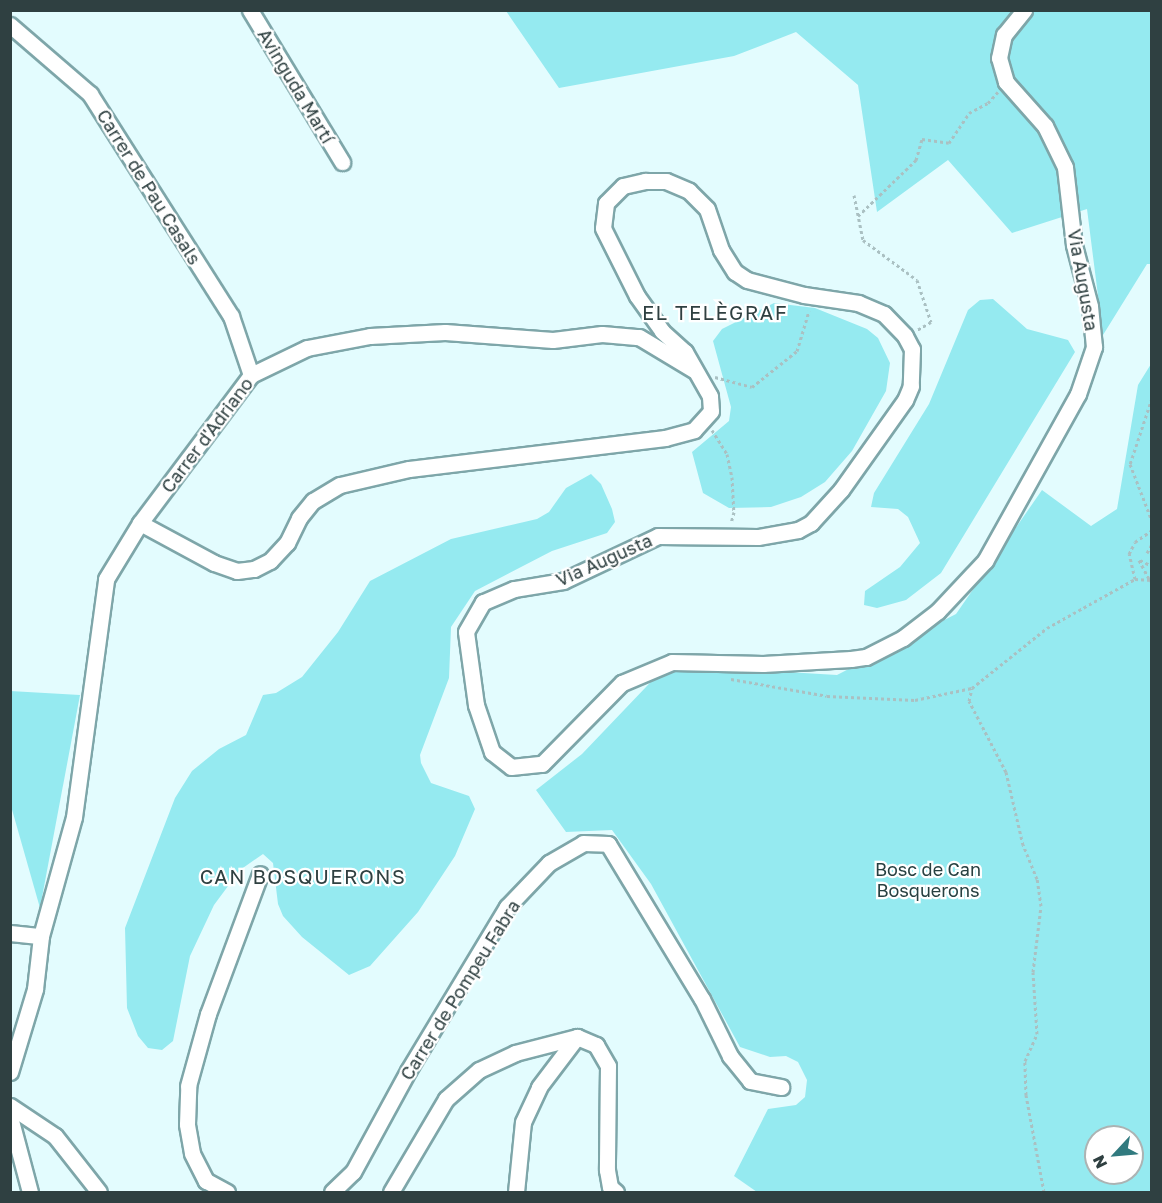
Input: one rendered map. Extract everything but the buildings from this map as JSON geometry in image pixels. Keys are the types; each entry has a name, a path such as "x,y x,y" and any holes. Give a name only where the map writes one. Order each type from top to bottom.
{"street":[{"name":"Avinguda Martí","path":"250,10 342,162"},
{"name":"Via Augusta","path":"704,419 711,411 710,396 699,373 685,352 652,318 614,255 603,228 606,203 623,186 645,180 666,181 689,191 707,209 721,250 735,272 760,285 813,297 858,303 884,314 905,336 914,364 905,400 824,512 798,530 758,537 658,536 563,581 514,589 483,602 466,632 481,730 492,752 511,767 542,764 621,683 672,662 710,663 866,657 921,625 955,596 985,561 1078,394 1091,363 1094,332 1074,245 1069,181 1045,126 1006,82 999,58 1004,35 1024,10"},
{"name":"Carrer de Pau Casals","path":"10,26 90,94 231,316 252,375"},
{"name":"Carrer d'Adriano","path":"10,1072 35,989 41,936 74,817 106,579 140,523 252,375 307,348 370,336 445,332 553,340 602,334 639,337 699,373"},
{"path":"140,523 214,563 237,571 254,569 270,561 287,543 299,518 313,501 340,485 409,469 664,438 694,430 704,419"},
{"name":"Carrer de Pompeu Fabra","path":"332,1192 353,1172 408,1071 507,907 549,863 583,843 608,844 702,999 730,1056 750,1081 781,1087"},
{"path":"227,1192 206,1181 192,1153 187,1124 188,1086 207,1014 260,874"},
{"path":"10,933 41,936"},
{"path":"391,1192 446,1099 479,1070 515,1053 577,1037 596,1045 608,1065 608,1170 610,1187 616,1192"},
{"path":"516,1192 523,1122 539,1087 577,1037"},
{"path":"10,1106 55,1136 99,1192"},
{"path":"10,1117 30,1192"}],"path":[{"path":"858,216 916,160 921,139 949,143 969,113 988,103 1006,82"},
{"path":"854,195 863,240 917,280 931,322 905,336"},
{"path":"699,373 752,387 797,351 813,297"},
{"path":"1152,398 1130,464 1152,521"},
{"path":"704,419 727,454 732,477 735,512 727,537"},
{"path":"1135,579 1130,554 1135,542 1152,530"},
{"path":"1148,553 1152,544"},
{"path":"1151,581 1139,560 1152,566"},
{"path":"710,663 733,681 826,696 915,700 972,688 1047,628 1135,579 1151,581"},
{"path":"972,688 969,701 1006,772 1023,845 1037,879 1041,906 1033,972 1037,1034 1025,1061 1026,1095 1044,1192"}],"green space":[{"path":"506,11 1151,11 1151,264 1147,264 1103,335 1087,209 1012,233 948,160 877,212 858,85 796,32 734,56 559,88"},
{"path":"993,299 1027,329 1068,340 1075,352 941,573 906,600 877,608 864,605 865,591 900,567 920,543 908,517 898,509 871,507 874,493 929,404 968,310 980,300"},
{"path":"774,303 815,308 867,329 878,338 890,363 886,391 852,451 825,482 801,497 771,507 729,508 703,493 692,452 729,421 731,407 713,341 722,329"},
{"name":"Bosc de Can Bosquerons","path":"1151,364 1151,1192 757,1192 734,1176 768,1109 796,1105 805,1097 807,1080 798,1062 786,1056 770,1057 740,1047 651,884 612,830 566,832 536,790 582,754 667,665 837,675 956,614 1042,490 1091,526 1117,509 1138,385"},
{"path":"591,474 601,484 612,509 615,522 607,533 552,551 475,591 451,627 449,678 420,755 421,763 431,783 469,796 475,809 455,856 418,912 370,966 349,975 302,937 283,916 278,904 273,863 263,854 240,870 214,905 190,956 173,1041 162,1050 148,1048 138,1036 127,1008 125,928 175,798 192,771 219,749 246,735 263,695 276,693 302,677 338,632 370,581 451,539 537,519 549,512 566,488"},
{"path":"10,691 80,695 40,908 11,806"}],"district":[{"name":"EL TELÈGRAF","path":"715,312"},
{"name":"CAN BOSQUERONS","path":"303,876"}]}
